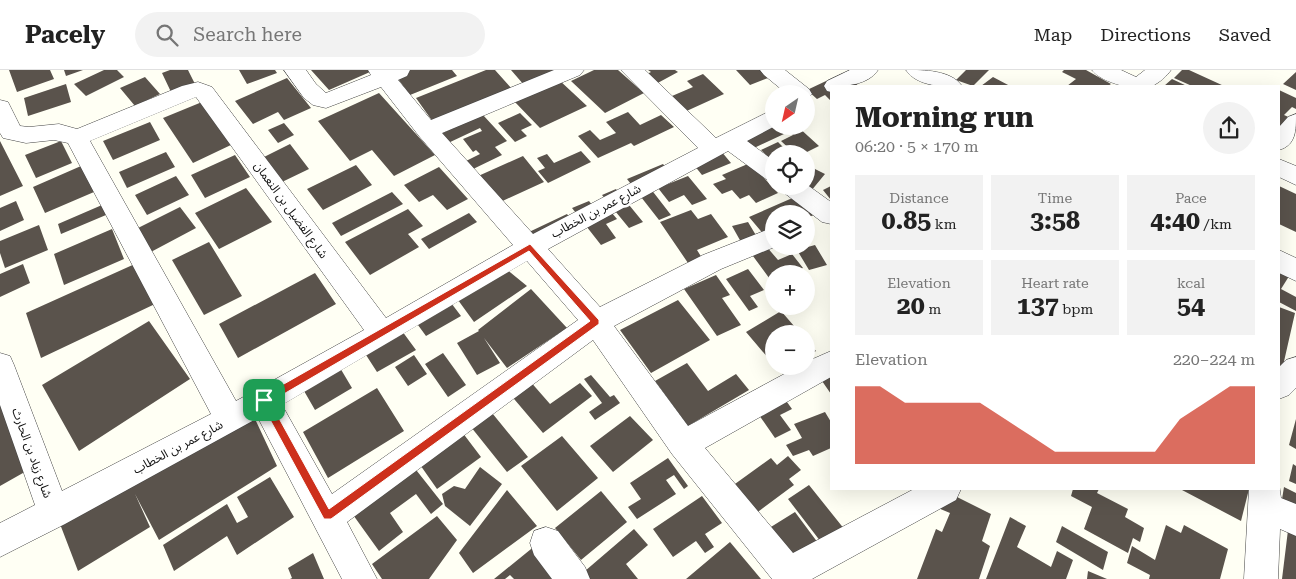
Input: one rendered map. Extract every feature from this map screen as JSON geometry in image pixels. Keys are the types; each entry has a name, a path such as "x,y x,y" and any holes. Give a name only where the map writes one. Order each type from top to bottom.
{"street":[{"path":"294,70 314,96 321,101 326,101 388,72 427,130 596,322 683,444 791,576 943,490"},
{"path":"427,130 573,70"},
{"path":"632,70 721,144 765,168"},
{"path":"771,70 789,85"},
{"path":"837,85 867,70"},
{"path":"917,70 949,85"},
{"path":"1102,70 1135,85"},
{"path":"1138,85 1160,70"},
{"path":"815,94 830,88"},
{"name":"شارع الفضيل بن النعمان","path":"77,138 198,89 204,92 382,334"},
{"path":"0,108 11,132 29,136 52,131 65,132 77,138 230,419"},
{"name":"شارع عمر بن الخطاب","path":"0,541 230,419 382,334 530,247 765,122"},
{"path":"1280,141 1296,122"},
{"path":"1280,168 1296,176"},
{"path":"805,195 830,213"},
{"path":"815,219 830,213"},
{"path":"328,516 596,322 712,262 765,241"},
{"path":"1280,261 1296,271"},
{"path":"683,444 830,364"},
{"name":"شارع زياد بن الحارث","path":"0,365 54,513"},
{"path":"1280,385 1296,369"},
{"path":"264,400 328,516 360,579"},
{"path":"1264,497 1296,520"},
{"path":"1261,579 1264,497"},
{"path":"546,543 573,579"}],"building":[{"path":"9,70 50,70 54,79 17,92"},
{"path":"64,70 83,70 66,76"},
{"path":"104,70 117,70 124,77 86,96 74,84"},
{"path":"170,70 188,70 195,84 171,92 162,73"},
{"path":"239,70 275,70 277,73 247,84"},
{"path":"311,70 369,70 370,72 329,90"},
{"path":"409,70 452,70 457,76 410,95 395,75"},
{"path":"486,70 495,70 512,89 433,122 416,98"},
{"path":"511,70 559,70 524,85"},
{"path":"594,70 618,70 644,93 605,113 571,81"},
{"path":"648,70 675,70 678,72 654,85 643,76 651,72"},
{"path":"736,70 760,70 768,78 750,85"},
{"path":"966,70 989,70 974,85 956,80"},
{"path":"1064,70 1086,70 1111,84 1068,85 1076,79 1062,72"},
{"path":"1182,70 1189,70 1222,85 1190,85 1174,78"},
{"path":"1296,72 1296,90 1283,84"},
{"path":"843,73 858,85 830,85 830,100 825,95 817,99 815,97 815,86"},
{"path":"703,74 724,94 680,114 665,99 693,87 687,81"},
{"path":"145,77 160,94 135,106 120,88"},
{"path":"993,77 1008,85 982,85"},
{"path":"287,78 311,108 284,120 278,112 253,124 235,101"},
{"path":"558,79 587,106 540,128 513,100"},
{"path":"1172,79 1185,85 1165,85"},
{"path":"66,84 71,102 28,116 24,98"},
{"path":"1280,90 1296,98 1296,109 1292,107 1284,115 1293,119 1285,129 1280,126"},
{"path":"379,93 435,155 394,176 372,150 350,161 318,121"},
{"path":"202,102 233,144 193,163 163,118"},
{"path":"628,112 640,125 661,115 674,127 634,146 631,143 598,158 578,136 590,130 600,140 616,133 606,122"},
{"path":"520,113 532,125 521,130 527,136 515,142 498,123"},
{"path":"483,115 507,141 495,147 502,155 469,171 462,163 480,154 476,150 473,152 463,139 482,131 480,128 446,144 438,135"},
{"path":"150,122 160,140 113,160 103,141"},
{"path":"284,123 294,135 278,143 268,130"},
{"path":"765,128 765,135 782,135 754,148 740,134"},
{"path":"793,135 807,135 819,146 815,148 815,145 785,145 781,141"},
{"path":"0,141 23,186 0,196"},
{"path":"61,141 72,163 36,178 25,155"},
{"path":"290,144 309,169 282,182 264,157"},
{"path":"716,145 731,163 702,175 694,165"},
{"path":"581,151 591,162 548,183 538,171 545,168 537,158 547,154 554,163"},
{"path":"166,152 175,167 127,188 119,172"},
{"path":"235,155 250,177 205,198 191,175"},
{"path":"523,156 544,182 496,204 476,177"},
{"path":"750,163 765,179 765,195 774,195 756,203 749,195 740,199 732,190 722,194 713,184 726,179 722,175"},
{"path":"663,164 671,174 647,184 671,215 659,220 627,179"},
{"path":"356,165 372,185 323,210 307,189"},
{"path":"81,166 94,192 45,213 33,187"},
{"path":"439,167 468,199 447,210 433,195 419,202 404,185"},
{"path":"815,169 825,174 815,186"},
{"path":"176,176 189,195 147,215 135,195"},
{"path":"688,176 707,199 692,205 684,195 669,202 658,188"},
{"path":"830,186 830,199 823,190"},
{"path":"1280,186 1296,194 1296,232 1280,224"},
{"path":"246,188 272,222 219,249 195,213"},
{"path":"616,189 643,222 629,228 602,195"},
{"path":"392,192 403,204 341,236 332,223"},
{"path":"797,196 805,205 776,205"},
{"path":"16,201 24,220 0,231 0,208"},
{"path":"589,201 596,210 606,206 617,219 606,224 616,238 601,245 572,208"},
{"path":"102,205 106,215 61,234 58,224"},
{"path":"180,207 196,228 149,253 134,230"},
{"path":"408,209 423,226 408,234 419,247 370,275 345,242"},
{"path":"691,210 698,219 711,214 728,237 697,250 702,258 688,263 660,222"},
{"path":"765,210 765,236 749,217"},
{"path":"469,213 477,222 429,249 421,239"},
{"path":"567,214 573,223 540,247 529,232"},
{"path":"748,222 757,237 741,242 732,226"},
{"path":"39,225 48,250 5,268 0,253 0,241"},
{"path":"112,229 124,259 64,285 54,254"},
{"path":"209,242 242,296 204,315 172,260"},
{"path":"815,245 827,265 815,268 815,265 806,265 800,255 815,255"},
{"path":"765,246 765,255 774,255 778,260 793,255 801,265 765,265 765,272 750,252"},
{"path":"137,263 155,304 41,358 26,313"},
{"path":"23,264 30,283 0,297 0,274"},
{"path":"1280,267 1291,273 1281,289 1296,297 1296,311 1280,303"},
{"path":"506,269 527,286 474,322 458,300"},
{"path":"748,269 764,290 750,296 758,307 749,311 726,279"},
{"path":"315,273 336,304 238,358 219,324"},
{"path":"716,275 730,295 722,298 741,325 717,336 684,289"},
{"path":"531,289 567,328 507,368 484,338 500,363 477,375 457,343 479,331"},
{"path":"442,291 461,316 426,336 407,310"},
{"path":"678,300 710,340 651,373 620,330"},
{"path":"1280,307 1295,313 1280,379"},
{"path":"774,315 784,315 793,325 765,325 765,354 746,332"},
{"path":"394,320 416,350 377,372 357,341"},
{"path":"149,321 190,379 79,451 42,385"},
{"path":"443,353 466,385 448,397 425,364"},
{"path":"414,355 427,374 408,386 395,367"},
{"path":"333,356 352,388 315,410 296,377"},
{"path":"687,363 708,391 736,374 749,390 688,426 655,381"},
{"path":"591,375 610,397 614,395 620,403 595,420 589,412 602,403 584,379"},
{"path":"830,377 830,393 822,381"},
{"path":"529,380 550,404 580,383 592,396 543,433 509,393"},
{"path":"377,388 404,431 328,478 303,432"},
{"path":"782,395 792,409 780,415 791,430 775,438 759,415"},
{"path":"0,402 30,469 0,486"},
{"path":"249,406 277,466 159,540 135,494 150,527 78,571 60,524"},
{"path":"488,408 528,457 507,472 467,422"},
{"path":"825,412 830,420 830,448 813,456 809,450 793,456 786,445 802,438 794,424"},
{"path":"630,416 653,440 613,472 590,446"},
{"path":"1296,419 1296,449 1289,445"},
{"path":"459,428 481,457 437,489 416,459"},
{"path":"562,436 598,478 557,511 521,466"},
{"path":"788,456 801,470 789,479 794,485 751,517 728,489 771,458 777,465"},
{"path":"668,458 688,486 684,489 674,475 666,480 676,494 637,519 628,507 641,499 630,483"},
{"path":"1293,464 1296,466 1296,484 1289,481"},
{"path":"413,466 443,504 431,514 416,494 390,513 403,532 379,551 351,512"},
{"path":"480,467 502,484 470,526 445,506 442,494 454,486 465,489"},
{"path":"270,477 294,517 237,555 227,536 174,571 163,545 227,504 237,523 248,517 237,497"},
{"path":"809,485 845,530 824,546 788,499"},
{"path":"1284,487 1296,493 1296,506 1282,499"},
{"path":"507,490 537,526 473,573 459,553"},
{"path":"1073,490 1098,490 1097,493 1128,509 1125,517 1144,528 1140,542 1133,538 1128,553 1084,529 1092,507 1071,496"},
{"path":"1182,490 1249,490 1241,521"},
{"path":"601,491 627,522 581,560 555,528"},
{"path":"945,491 991,514 982,541 990,546 979,579 917,579 936,529 942,532 950,513 938,508"},
{"path":"702,496 722,523 705,534 714,547 705,553 696,541 673,557 653,529"},
{"path":"795,512 821,547 786,570 761,533"},
{"path":"437,516 457,540 429,579 382,579 372,564"},
{"path":"1010,517 1026,526 1017,547 1051,567 1057,551 1073,560 1066,579 986,579"},
{"path":"1289,522 1296,526 1296,579 1282,579"},
{"path":"1166,525 1181,533 1184,525 1228,549 1220,579 1149,579 1150,575 1127,563 1132,546 1155,560"},
{"path":"1062,526 1108,552 1103,570 1056,542"},
{"path":"634,529 648,545 626,564 638,579 579,579 578,577"},
{"path":"730,542 761,579 686,579"},
{"path":"536,545 563,579 514,579 510,575 505,579 494,579"},
{"path":"313,553 324,579 290,579 292,578 288,568"},
{"path":"1088,571 1107,579 1087,579"}],"route":[{"path":"530,247 596,322 328,516 264,400 382,334 530,247"}]}
